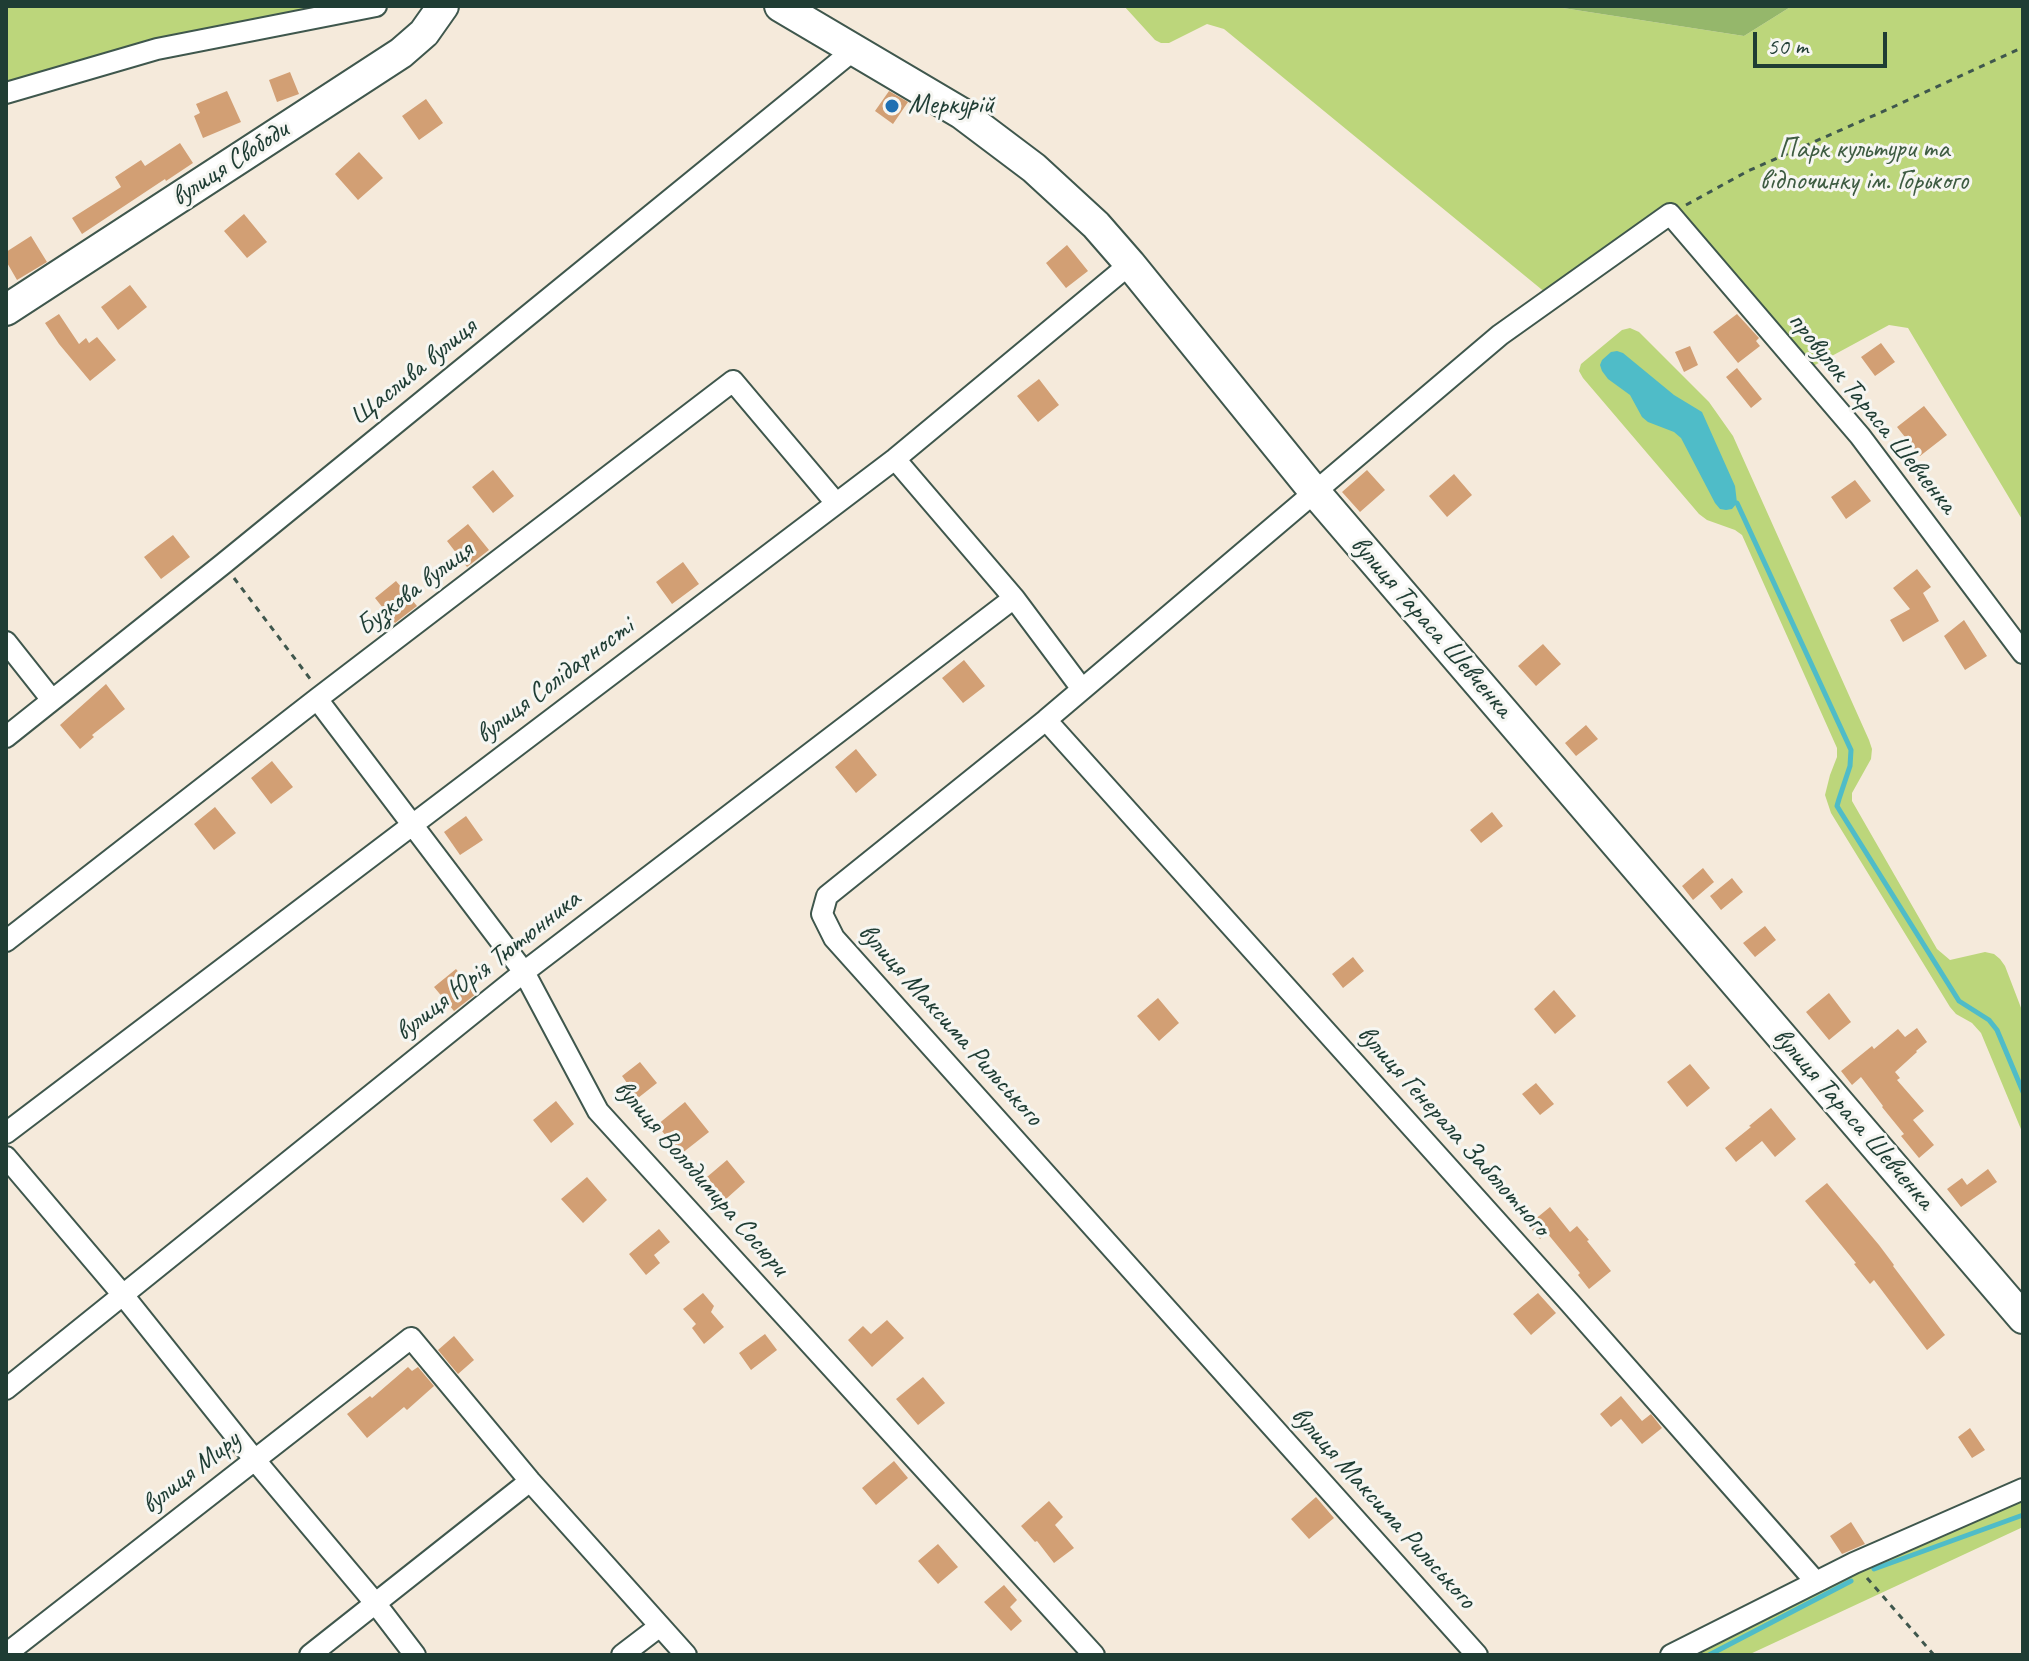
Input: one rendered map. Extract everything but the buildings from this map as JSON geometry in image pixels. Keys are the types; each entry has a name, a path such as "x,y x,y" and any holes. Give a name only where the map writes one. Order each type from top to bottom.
{"street":[{"path":"6,93 157,49 376,6"},
{"name":"вулиця Свободи","path":"6,310 401,53 424,33 443,6"},
{"name":"вулиця Тараса Шевченка","path":"780,6 961,113 1006,145 1077,206 1130,264 1314,491 2023,1318"},
{"name":"Щаслива вулиця","path":"6,737 855,49"},
{"name":"вулиця Максима Рильського","path":"1477,1655 834,938 822,914 827,896 1046,720 1500,335 1670,214"},
{"name":"провулок Тараса Шевченка","path":"1670,214 1860,436 2023,653"},
{"name":"вулиця Солідарності","path":"6,1133 895,459 1130,264"},
{"name":"Бузкова вулиця","path":"6,941 733,381 836,503"},
{"path":"895,459 1014,598 1082,689"},
{"name":"вулиця Юрія Тютюнника","path":"6,1389 524,972 1014,598"},
{"path":"6,642 52,700"},
{"name":"вулиця Володимира Сосюри","path":"317,699 524,972 598,1111 1094,1655"},
{"name":"вулиця Генерала Заболотного","path":"1046,720 1816,1582"},
{"path":"6,1157 123,1295 415,1655"},
{"name":"вулиця Миру","path":"6,1654 411,1338 530,1481"},
{"path":"310,1655 530,1481 686,1655"},
{"path":"1671,1655 1854,1563 2023,1489"},
{"path":"622,1655 660,1626"}],"path":[{"path":"1670,214 1748,171 2019,49 2023,50"},
{"path":"223,564 315,686 317,699"},
{"path":"1854,1563 1934,1655"}],"green space":[{"path":"6,6 376,6 6,93"},
{"name":"Парк культури та відпочинку ім. Горького","path":"1124,6 1550,6 1744,36 1792,6 2023,6 2023,521 1908,328 1889,325 1804,371 1670,215 1552,298 1224,29 1207,24 1169,43 1161,43"},
{"path":"1550,6 1792,6 1744,36"},
{"path":"1630,328 1639,332 1709,402 1733,436 1872,749 1871,759 1852,793 1852,801 1937,949 1950,960 1985,952 1994,954 2005,966 2023,1013 2023,1134 1981,1033 1950,1007 1831,813 1825,795 1837,748 1742,535 1699,514 1579,371 1581,364 1622,330"},
{"path":"2023,1489 2023,1527 1748,1655 1671,1655"}],"water":[{"path":"1617,351 1674,395 1702,412 1735,486 1737,503 1732,509 1720,509 1715,503 1681,438 1642,417 1630,395 1602,371 1602,360"}],"waterway":[{"path":"1737,503 1851,750 1850,766 1837,806 1959,1001 1989,1020 1997,1030 2023,1092"},
{"path":"1874,1569 2023,1515"},
{"path":"1709,1655 1851,1581"}],"place":[{"name":"Меркурій","path":"892,106"}]}
